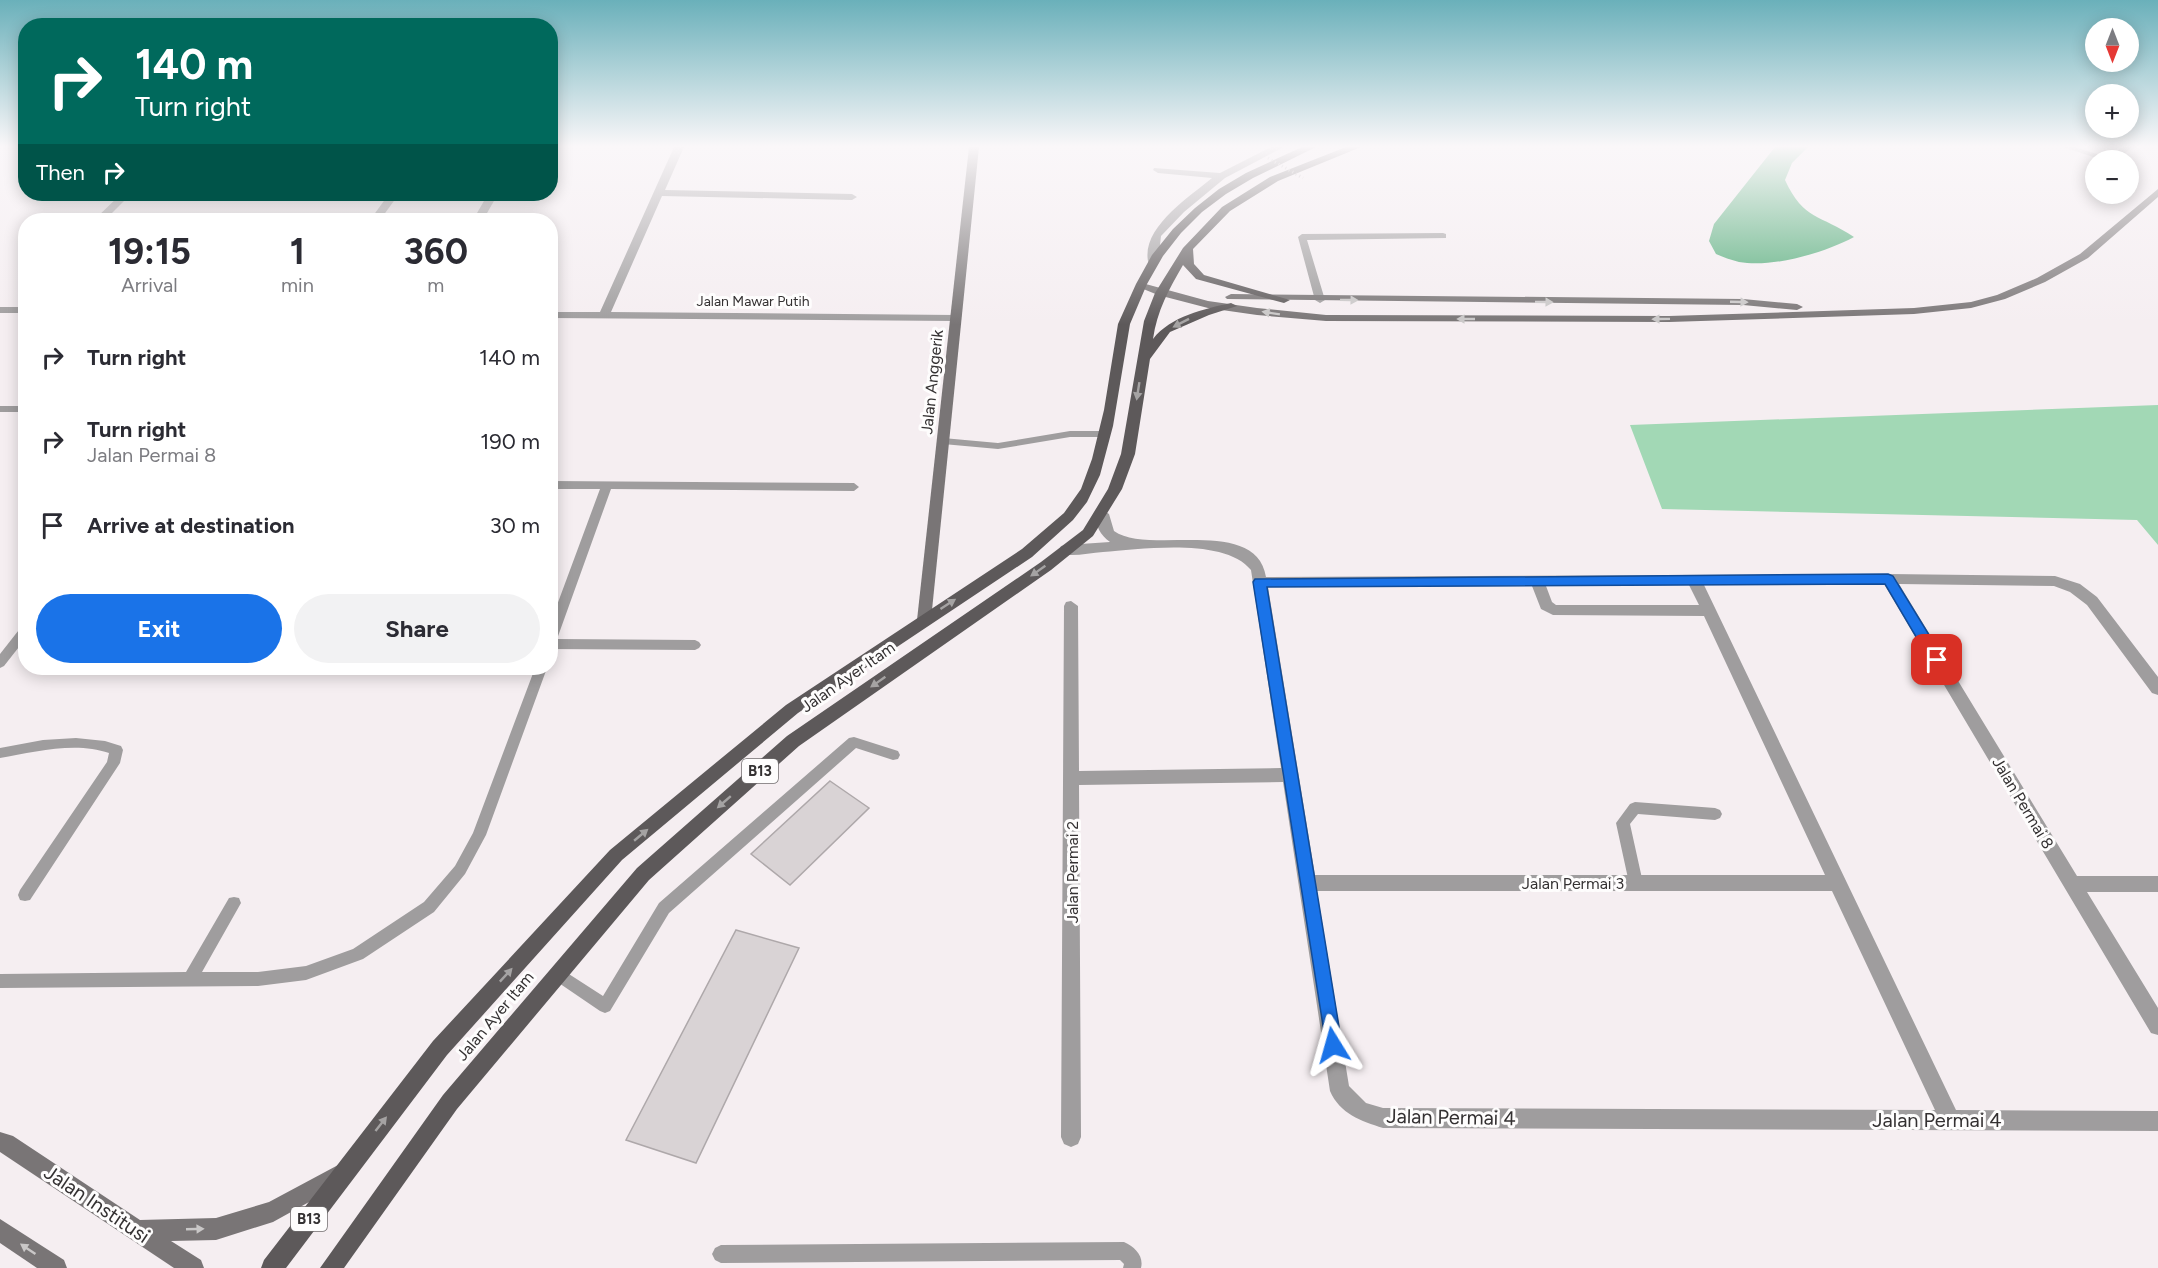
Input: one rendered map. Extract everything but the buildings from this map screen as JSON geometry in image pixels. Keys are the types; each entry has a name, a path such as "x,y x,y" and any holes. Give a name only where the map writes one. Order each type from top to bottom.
{"main road":[{"name":"B13","path":"1142,286 1167,240 1201,206"},
{"name":"Jalan Ayer Itam","path":"331,1268 450,1102 643,874 793,741 1088,533 1102,514 1115,489 1128,454 1150,321 1163,289 1188,248 1231,206"},
{"path":"1188,248 1190,265 1200,277 1284,300"},
{"name":"Jalan Ayer Itam","path":"272,1268 440,1048 616,855 792,709 1027,553 1060,526 1085,492 1105,434 1126,318 1142,286"},
{"path":"1143,359 1166,330 1205,312 1231,306"}],"street":[{"path":"604,315 651,206"},
{"name":"Jalan Anggerik","path":"924,620 967,206"},
{"path":"1153,263 1160,229 1186,206"},
{"path":"1163,289 1231,306 1286,315 1326,318 1606,320 1925,310 1971,305 2001,297 2041,280 2084,256 2142,206"},
{"path":"1142,286 1235,298 1284,300 1743,302 1845,312"},
{"path":"1595,302 1606,320"},
{"path":"0,310 18,308"},
{"name":"Jalan Mawar Putih","path":"558,315 955,318"},
{"name":"Jalan Permai 4","path":"1102,514 1102,527 1109,535 1116,540 1136,545"},
{"name":"Jalan Permai 4","path":"1066,550 1136,545 1230,549 1252,560 1258,569 1340,1091 1360,1112 1383,1118 2158,1120"},
{"path":"1260,582 1888,579 2055,581 2075,588 2092,601 2158,689"},
{"name":"Jalan Permai 8","path":"1888,579 2158,1026"},
{"path":"1694,580 1950,1120"},
{"path":"1537,581 1546,605 1553,610 1709,611"},
{"name":"Jalan Permai 2","path":"1071,606 1071,1137"},
{"path":"1072,778 1291,774"},
{"name":"Jalan Permai 3","path":"1309,883 1838,883"},
{"path":"2072,884 2158,884"},
{"name":"Jalan Institusi","path":"0,1142 6,1143 193,1268"},
{"path":"136,1232 216,1228 273,1211 346,1171"},
{"path":"0,1230 56,1268"}],"lane":[{"path":"1320,300 1302,237 1443,236"},
{"path":"0,409 18,409"},
{"path":"943,441 998,446 1070,434 1105,434"},
{"path":"558,485 854,487"},
{"path":"558,621 607,485"},
{"path":"0,663 18,639"},
{"path":"558,643 695,645"},
{"path":"0,981 258,979 306,974 358,954 429,907 460,870 479,835 538,675"},
{"path":"558,974 605,1006 664,908 836,757 854,742 893,755"},
{"path":"0,753 65,745 106,745 116,750 113,763 25,895"},
{"path":"1636,883 1623,823 1635,808 1714,814"},
{"path":"190,980 234,903"},
{"path":"721,1254 1124,1251 1134,1262 1132,1268"}],"shaded area":[{"path":"1728,206 1802,206 1854,237 1798,258 1767,263 1739,262 1716,254 1709,241 1714,224"},
{"path":"2158,405 2158,545 2137,520 1662,509 1630,425"}],"route":[{"path":"1333,1045 1260,582 1888,579 1937,660"}]}
